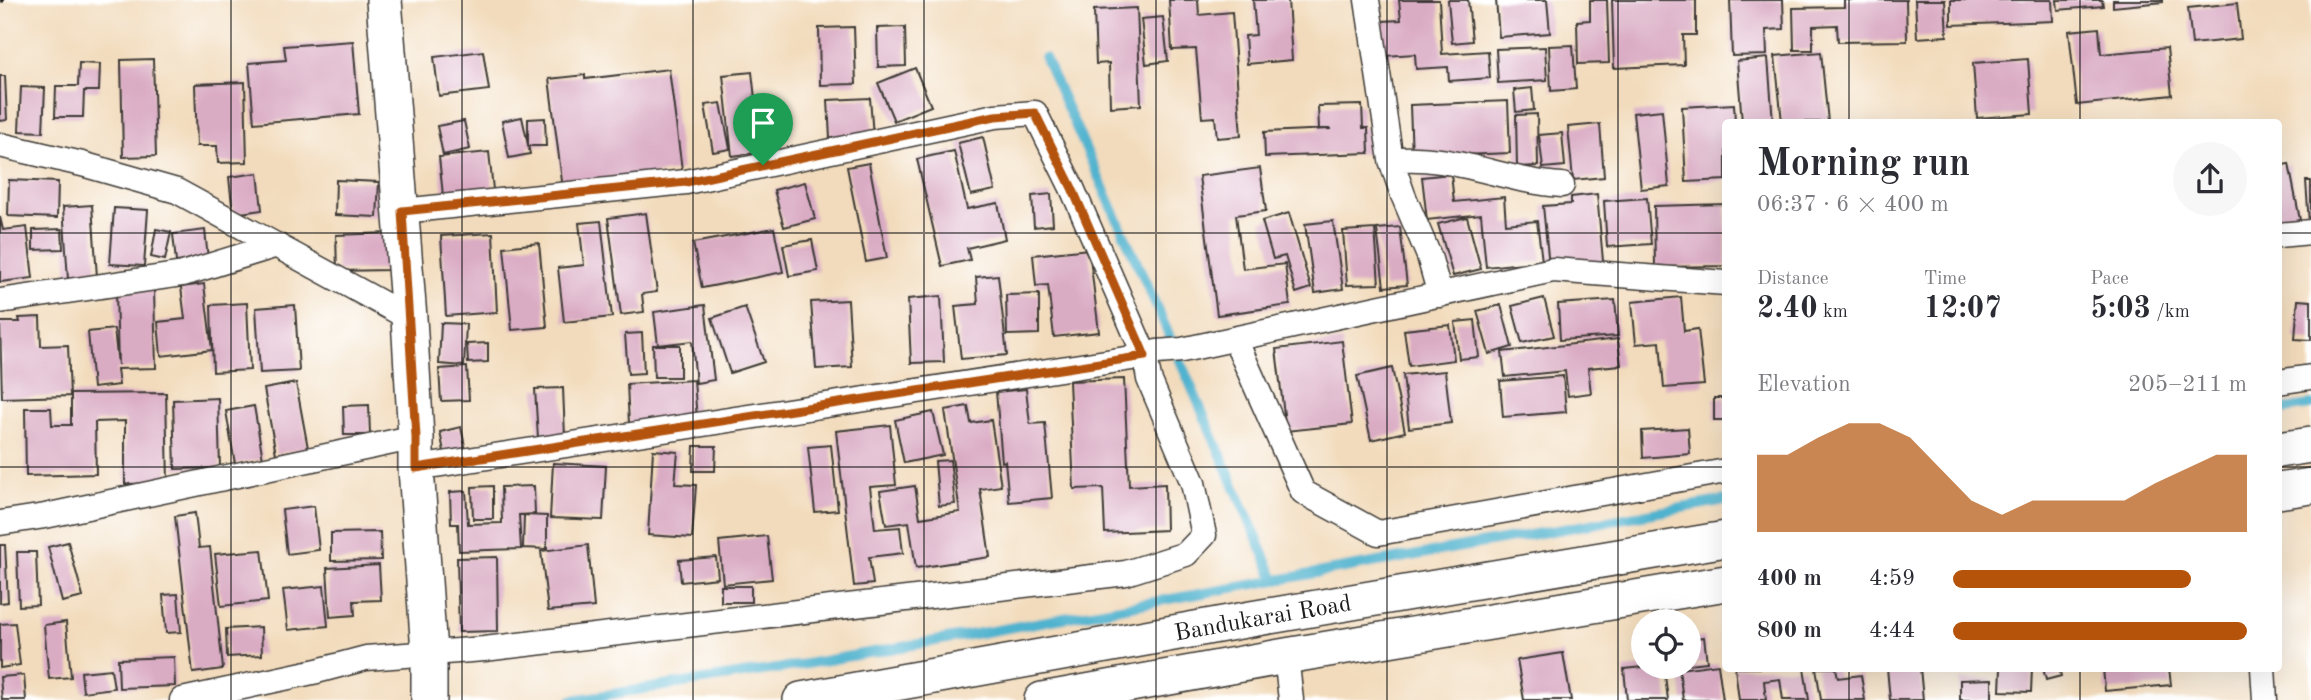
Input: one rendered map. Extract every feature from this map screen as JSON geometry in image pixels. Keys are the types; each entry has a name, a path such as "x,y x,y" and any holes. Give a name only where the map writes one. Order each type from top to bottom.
{"main road":[{"path":"384,0 402,211 429,679"},
{"path":"2282,449 2311,445"},
{"path":"2282,490 2311,486"},
{"name":"Bandukarai Road","path":"801,700 1251,619 1722,540"},
{"name":"Bandukarai Road","path":"1042,700 1286,656 1722,584"}],"street":[{"path":"1367,0 1391,160 1429,256 1440,295"},
{"path":"181,700 366,658 429,679 484,649 1126,573 1186,554 1204,535 1193,483 1149,379 1151,354 1035,113 995,116 686,182 402,211"},
{"path":"0,145 82,164 177,191 409,318"},
{"path":"1391,160 1442,162 1536,184 1562,185"},
{"path":"2282,235 2311,233"},
{"path":"0,301 183,274 278,245"},
{"path":"0,523 416,453 1182,350 1553,270 1722,283"},
{"path":"1235,339 1303,492 1378,533 1722,472"},
{"path":"2282,381 2311,377"},
{"path":"1286,656 1291,700"},
{"path":"2263,672 2265,700"}],"building":[{"path":"1169,0 1198,0 1199,15 1232,12 1241,136 1217,138 1215,117 1202,118 1196,49 1172,50"},
{"path":"1253,0 1288,0 1292,60 1247,64 1245,36 1256,35"},
{"path":"1399,0 1439,0 1442,54 1488,51 1490,78 1449,81 1448,67 1416,69 1415,54 1384,56 1382,21 1401,20"},
{"path":"1448,0 1468,0 1472,41 1452,43"},
{"path":"1496,0 1547,0 1550,33 1499,37"},
{"path":"1590,0 1607,0 1609,63 1578,64 1577,21 1590,20"},
{"path":"1612,0 1696,0 1696,35 1683,35 1684,65 1614,68"},
{"path":"1730,0 1783,0 1784,29 1766,30 1767,55 1732,56"},
{"path":"1844,0 1906,0 1907,41 1838,42 1837,25 1813,26 1813,50 1794,50 1793,8 1844,7"},
{"path":"1915,0 1945,0 1947,36 1917,38"},
{"path":"1951,0 2052,0 2053,21 1951,25"},
{"path":"2057,0 2102,0 2103,6 2058,10"},
{"path":"2113,0 2163,0 2163,2 2113,7"},
{"path":"2237,3 2241,39 2192,44 2188,8"},
{"path":"1137,8 1141,105 1110,107 1109,63 1096,64 1094,10"},
{"path":"1163,17 1168,61 1146,64 1141,19"},
{"path":"854,27 856,84 820,85 819,28"},
{"path":"905,27 906,66 878,67 877,28"},
{"path":"2099,28 2101,54 2167,48 2172,95 2077,105 2069,31"},
{"path":"353,41 359,114 254,123 249,63 286,60 284,46"},
{"path":"1573,45 1576,89 1551,91 1549,46"},
{"path":"1545,47 1547,80 1498,83 1496,49"},
{"path":"483,51 489,90 439,96 434,57"},
{"path":"1821,52 1828,119 1782,119 1775,56"},
{"path":"1768,58 1773,119 1742,119 1737,61"},
{"path":"153,59 156,156 123,157 121,60"},
{"path":"2028,59 2032,114 1977,118 1973,63"},
{"path":"79,63 100,64 99,91 84,91 83,117 55,117 56,86 78,86"},
{"path":"915,68 931,106 894,121 878,83"},
{"path":"669,69 682,170 563,189 549,79 585,75 585,79"},
{"path":"752,72 761,152 732,156 723,75"},
{"path":"0,76 5,76 7,120 0,121"},
{"path":"245,82 247,162 218,163 217,146 197,146 195,84"},
{"path":"21,87 45,88 43,132 19,131"},
{"path":"1532,88 1534,110 1516,112 1514,90"},
{"path":"870,98 873,136 830,139 828,100"},
{"path":"1508,101 1510,153 1412,157 1410,105"},
{"path":"721,103 730,149 713,152 705,105"},
{"path":"1734,104 1735,119 1722,119 1722,180 1686,182 1682,107"},
{"path":"1362,105 1363,128 1368,128 1369,153 1265,157 1264,132 1331,129 1319,129 1318,106"},
{"path":"1662,110 1669,186 1641,189 1633,113"},
{"path":"1537,114 1538,166 1517,167 1516,115"},
{"path":"522,117 530,154 509,158 502,121"},
{"path":"545,118 546,146 528,146 528,119"},
{"path":"464,121 470,149 443,155 437,126"},
{"path":"1600,124 1604,177 1573,180 1568,127"},
{"path":"1562,133 1565,166 1543,168 1539,135"},
{"path":"983,137 995,190 971,195 958,143"},
{"path":"954,151 967,209 998,203 1005,239 967,248 970,260 942,266 917,159"},
{"path":"489,152 494,199 444,205 439,157"},
{"path":"869,163 887,258 866,262 847,167"},
{"path":"2289,164 2300,220 2282,223 2282,165"},
{"path":"1260,168 1266,211 1236,215 1243,269 1285,264 1290,305 1217,315 1199,176"},
{"path":"258,173 262,210 233,214 229,177"},
{"path":"1451,174 1454,202 1504,197 1506,224 1537,221 1542,261 1486,267 1481,214 1427,220 1422,177"},
{"path":"9,180 58,182 57,218 8,216"},
{"path":"336,180 379,182 377,217 335,215"},
{"path":"2306,181 2311,181 2311,224 2309,224"},
{"path":"805,182 815,219 784,227 774,190"},
{"path":"1051,194 1053,225 1034,227 1032,196"},
{"path":"1597,194 1603,261 1549,266 1543,206 1571,204 1571,197"},
{"path":"1647,198 1651,244 1607,247 1604,201"},
{"path":"1722,204 1722,266 1655,267 1654,206"},
{"path":"92,205 97,277 68,279 63,207"},
{"path":"114,208 148,210 144,266 110,264"},
{"path":"646,213 657,292 642,294 644,312 621,315 608,218"},
{"path":"1289,213 1311,288 1296,293 1285,256 1273,259 1262,221"},
{"path":"0,217 3,230 27,227 33,278 0,282"},
{"path":"1467,217 1481,269 1453,276 1438,224"},
{"path":"601,221 612,317 564,322 558,268 584,265 579,223"},
{"path":"1333,221 1343,289 1315,293 1305,224"},
{"path":"1400,227 1407,285 1384,287 1377,229"},
{"path":"774,228 783,272 702,288 693,243"},
{"path":"62,229 63,249 33,250 33,230"},
{"path":"156,229 171,232 165,260 151,257"},
{"path":"1375,229 1379,284 1347,285 1343,231"},
{"path":"205,230 208,259 176,262 173,234"},
{"path":"388,233 389,270 337,271 336,235"},
{"path":"493,233 497,312 446,316 441,236"},
{"path":"812,240 818,271 789,276 783,245"},
{"path":"539,243 547,327 512,330 504,247"},
{"path":"1089,249 1099,332 1054,337 1048,285 1036,286 1033,255"},
{"path":"998,275 1007,355 961,359 955,306 978,304 976,277"},
{"path":"204,284 212,350 161,356 158,322 185,319 181,287"},
{"path":"154,290 156,368 117,369 119,385 93,388 88,332 114,329 118,365 116,291"},
{"path":"1039,294 1039,334 1007,335 1006,295"},
{"path":"941,296 944,362 911,363 908,299"},
{"path":"1681,297 1684,331 1698,329 1704,385 1664,388 1660,342 1636,344 1632,302"},
{"path":"1544,298 1554,336 1522,343 1512,306"},
{"path":"848,300 852,367 816,369 811,302"},
{"path":"1615,300 1618,336 1560,340 1558,304"},
{"path":"2298,300 2311,301 2311,340 2295,339"},
{"path":"247,303 250,370 213,372 211,305"},
{"path":"295,305 299,371 260,373 256,308"},
{"path":"705,305 714,380 696,383 692,341 658,345 654,312"},
{"path":"1501,305 1512,347 1489,354 1477,311"},
{"path":"745,307 764,362 730,373 712,318"},
{"path":"40,317 41,346 68,345 70,396 2,398 0,322 20,322 19,318"},
{"path":"1475,320 1479,357 1459,359 1455,322"},
{"path":"441,323 466,324 464,366 439,364"},
{"path":"1450,325 1454,360 1409,366 1404,330"},
{"path":"642,333 644,373 628,374 625,334"},
{"path":"1618,339 1621,365 1588,368 1591,393 1568,396 1565,371 1505,377 1502,352"},
{"path":"1342,341 1352,424 1286,431 1276,349"},
{"path":"488,343 488,362 468,363 467,344"},
{"path":"653,345 680,345 680,377 654,377"},
{"path":"467,367 469,400 441,401 439,369"},
{"path":"1392,368 1405,432 1371,440 1357,376"},
{"path":"1445,371 1451,423 1409,428 1403,375"},
{"path":"1563,376 1566,412 1503,417 1500,381"},
{"path":"1124,379 1129,486 1165,484 1166,530 1105,533 1103,488 1074,489 1069,381"},
{"path":"694,380 697,420 629,424 627,384"},
{"path":"296,383 308,448 276,454 264,389"},
{"path":"563,388 565,437 538,438 535,389"},
{"path":"1026,389 1030,424 1045,423 1052,498 1009,502 1005,461 1002,462 996,392"},
{"path":"166,393 168,483 125,484 125,421 95,422 96,474 26,476 25,408 51,408 52,425 71,425 71,394"},
{"path":"218,398 220,468 175,469 173,400"},
{"path":"1714,398 1722,398 1722,420 1714,420"},
{"path":"369,405 370,435 344,435 343,406"},
{"path":"254,406 263,459 235,464 226,411"},
{"path":"968,406 971,423 991,420 1001,486 980,489 990,557 916,568 909,522 886,525 880,491 915,486 920,518 960,512 945,410"},
{"path":"933,412 943,455 904,463 895,420"},
{"path":"890,425 896,485 870,487 875,529 900,527 903,553 869,557 873,584 854,586 836,431"},
{"path":"461,427 467,456 446,461 440,432"},
{"path":"1688,428 1690,454 1643,458 1642,431"},
{"path":"831,445 838,510 815,512 808,447"},
{"path":"694,446 716,446 715,471 693,471"},
{"path":"653,450 678,452 675,484 696,485 692,538 648,535"},
{"path":"950,460 955,504 939,506 935,461"},
{"path":"553,463 606,466 603,520 550,518"},
{"path":"493,486 493,519 473,519 472,487"},
{"path":"534,486 535,514 519,515 521,549 459,551 458,524 451,524 450,492 466,491 468,524 502,523 501,487"},
{"path":"314,506 319,550 287,554 282,510"},
{"path":"195,513 199,548 210,547 223,669 193,673 175,516"},
{"path":"524,515 547,516 547,549 523,548"},
{"path":"380,532 381,560 331,561 331,533"},
{"path":"767,536 772,579 723,584 719,541"},
{"path":"68,542 83,597 62,602 48,547"},
{"path":"0,545 5,545 8,602 0,603"},
{"path":"588,545 594,607 548,611 541,551"},
{"path":"262,550 268,601 221,606 215,554"},
{"path":"17,552 36,552 38,605 19,606"},
{"path":"497,557 498,631 459,632 457,558"},
{"path":"716,557 718,578 681,582 679,560"},
{"path":"379,565 381,600 354,601 355,615 330,617 327,568"},
{"path":"324,586 328,626 288,630 283,590"},
{"path":"721,586 751,586 751,602 721,602"},
{"path":"178,594 181,632 166,633 163,595"},
{"path":"66,622 71,677 49,679 44,625"},
{"path":"15,623 20,665 0,668 0,624"},
{"path":"261,627 262,655 227,657 226,629"},
{"path":"1701,637 1704,637 1707,662 1701,663"},
{"path":"1563,653 1571,700 1524,700 1517,660"},
{"path":"174,657 175,686 119,688 118,659"},
{"path":"1718,664 1723,700 1683,700 1680,679 1701,679 1701,666"},
{"path":"1631,668 1631,679 1665,679 1668,700 1627,700 1624,669"},
{"path":"111,669 114,688 83,692 81,672"},
{"path":"1736,672 1805,672 1809,700 1783,700 1780,679 1764,681 1766,700 1739,700"},
{"path":"1817,672 1837,672 1838,678 1861,675 1865,700 1821,700"},
{"path":"1887,672 1920,672 1923,700 1890,700"},
{"path":"2001,672 2032,672 2031,692 2000,691"},
{"path":"2044,672 2060,672 2061,676 2046,680"},
{"path":"2103,672 2169,672 2171,685 2105,691"},
{"path":"24,675 26,700 2,700 0,677"},
{"path":"1992,679 1992,700 1960,700 1960,680"}],"waterway":[{"path":"1045,58 1275,580"},
{"path":"2282,409 2311,405"},
{"path":"572,700 789,667 1722,501"}],"route":[{"path":"1035,113 1072,188 1145,356 416,468 402,211 686,182 763,165 995,116 1035,113"}]}
